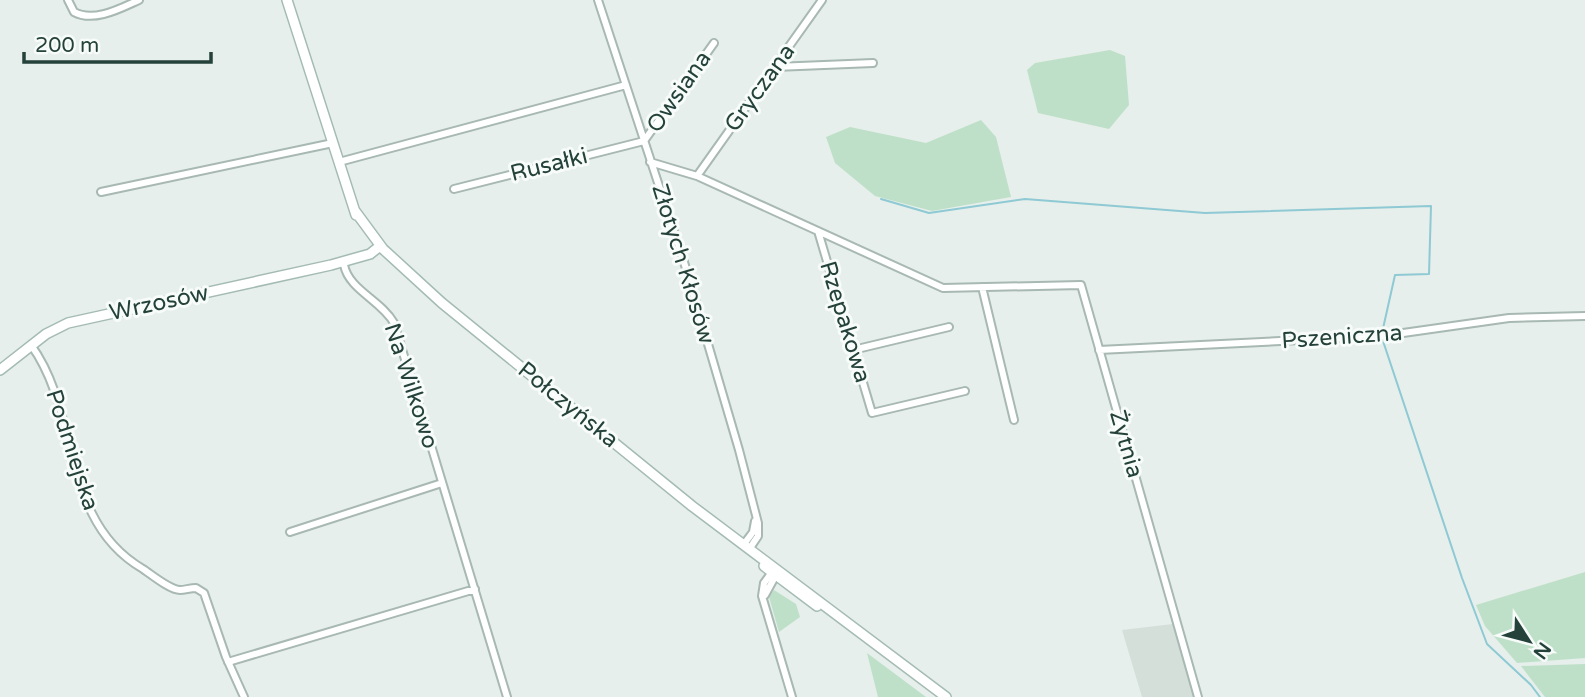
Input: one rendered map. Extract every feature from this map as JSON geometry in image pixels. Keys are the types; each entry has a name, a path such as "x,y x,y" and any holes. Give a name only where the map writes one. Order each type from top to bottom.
{"main road":[{"name":"Połczyńska","path":"288,0 355,211 381,250 695,509 775,572 946,697"},
{"name":"Wrzosów","path":"0,370 31,345 68,323 331,265 381,250"},
{"name":"Wrzosów","path":"331,265 344,265 381,250"}],"street":[{"path":"68,0 74,12 87,16 116,11 139,0"},
{"name":"Złotych Kłosów","path":"598,0 684,262 755,515 759,531 746,548"},
{"name":"Gryczana","path":"697,176 822,0"},
{"name":"Owsiana","path":"644,141 713,43"},
{"path":"775,67 873,63"},
{"path":"339,162 626,85"},
{"name":"Rusałki","path":"454,189 644,141"},
{"path":"101,192 333,143"},
{"name":"Żytnia","path":"650,162 697,176 943,288 1081,285 1198,697"},
{"name":"Rzepakowa","path":"817,231 872,413 965,391"},
{"name":"Na Wilkowo","path":"344,265 349,280 379,303 394,323 507,697"},
{"path":"982,287 1014,419"},
{"name":"Pszeniczna","path":"1099,350 1382,336 1509,317 1585,316"},
{"path":"853,350 949,327"},
{"name":"Podmiejska","path":"31,345 45,369 75,461 83,497 102,533 130,561 178,590 196,588 204,593 228,662 244,697"},
{"path":"290,532 442,483"},
{"path":"775,572 764,600 792,697"},
{"path":"228,662 475,589"}],"shaded area":[{"path":"1173,624 1195,697 1142,697 1122,630"}],"green space":[{"path":"1110,50 1125,56 1129,105 1109,129 1038,113 1027,70 1035,63"},
{"path":"981,120 996,137 1011,197 932,211 875,196 835,163 826,137 850,127 926,143"},
{"path":"1585,572 1585,658 1517,663 1485,626 1476,605"},
{"path":"774,590 796,604 800,617 779,632 769,597"},
{"path":"867,653 926,697 878,697"},
{"path":"1585,664 1585,697 1545,697 1521,666"}],"waterway":[{"path":"881,199 929,213 1025,199 1205,213 1431,206 1429,274 1395,275 1382,333"},
{"path":"1383,341 1462,578 1487,644 1531,685 1540,697"}]}
